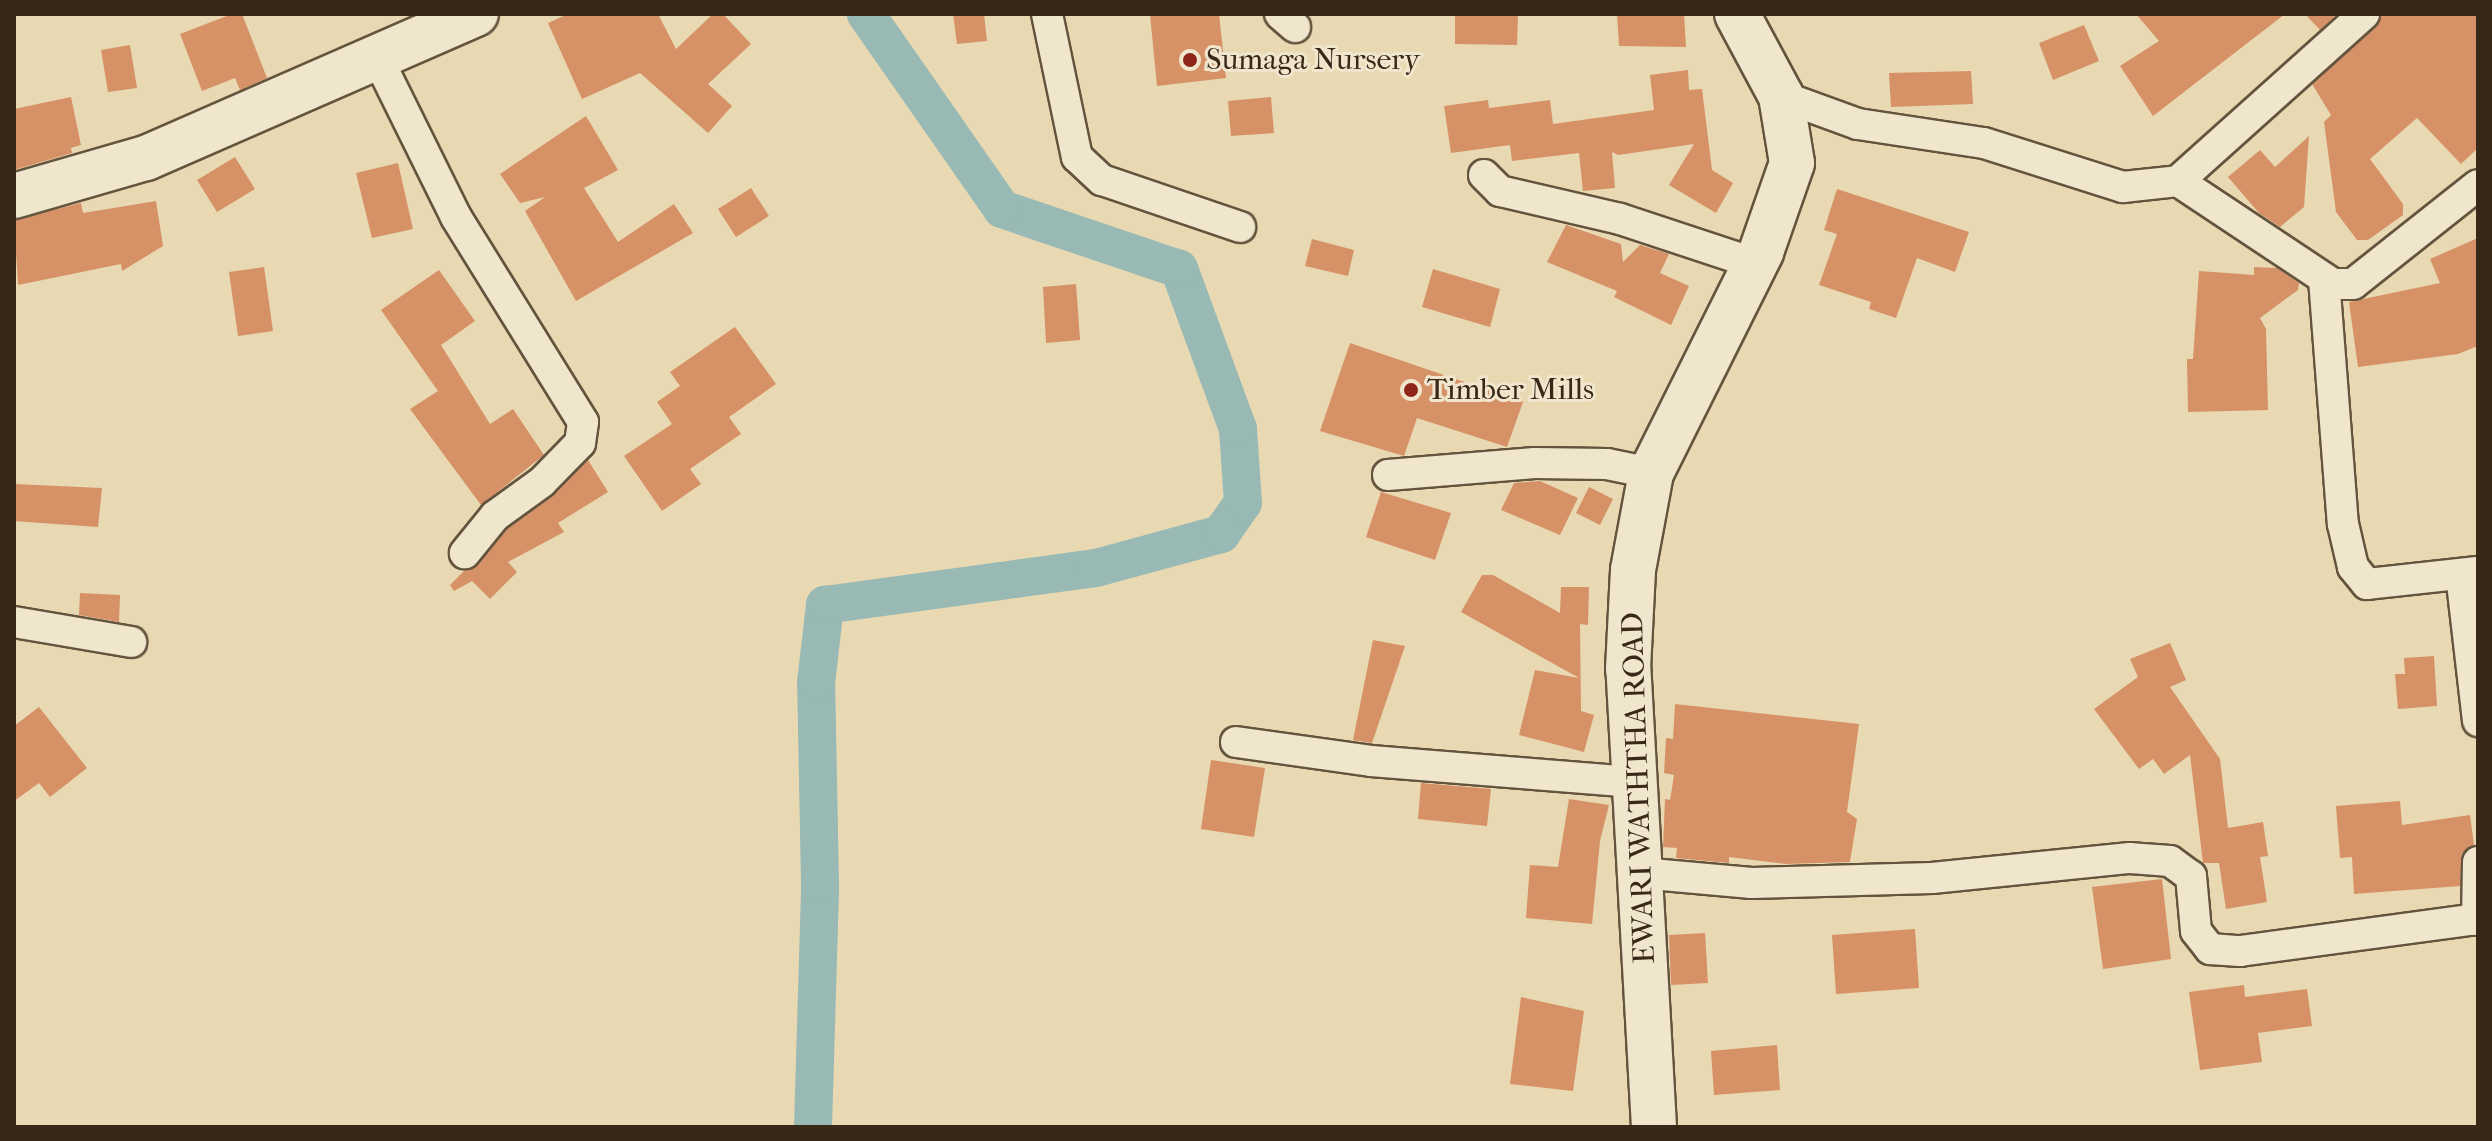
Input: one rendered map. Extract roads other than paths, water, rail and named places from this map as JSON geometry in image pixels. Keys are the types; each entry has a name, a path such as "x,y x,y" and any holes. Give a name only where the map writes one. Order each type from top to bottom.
{"street":[{"path":"14,196 146,158 476,14"},
{"path":"1047,14 1077,157 1102,180 1240,227"},
{"name":"EWARI WATHTHA ROAD","path":"1654,1127 1628,669 1632,598 1651,473 1756,264 1792,163 1781,96 1737,14"},
{"path":"1781,96 1858,124 1984,143 2123,187 2178,181 2364,14"},
{"path":"377,57 456,217 583,422 580,443 542,482 495,516 465,553"},
{"path":"1484,175 1500,191 1634,223 1756,264"},
{"path":"2178,181 2324,279 2353,284 2478,185"},
{"path":"2324,279 2343,524 2353,567 2367,584 2470,573 2478,721"},
{"path":"1388,475 1535,463 1607,464 1651,473"},
{"path":"14,622 131,642"},
{"path":"1236,742 1371,761 1634,782"},
{"path":"1640,873 1752,883 1932,878 2130,858 2170,861 2191,876 2196,931 2210,949 2240,951 2477,920 2478,862"}],"waterway":[{"path":"813,1127 820,884 816,683 825,605 1096,568 1221,534 1243,503 1238,429 1179,269 1002,209 866,14"}],"place":[{"name":"Sumaga Nursery","path":"1190,60"},
{"name":"Timber Mills","path":"1411,390"}]}
